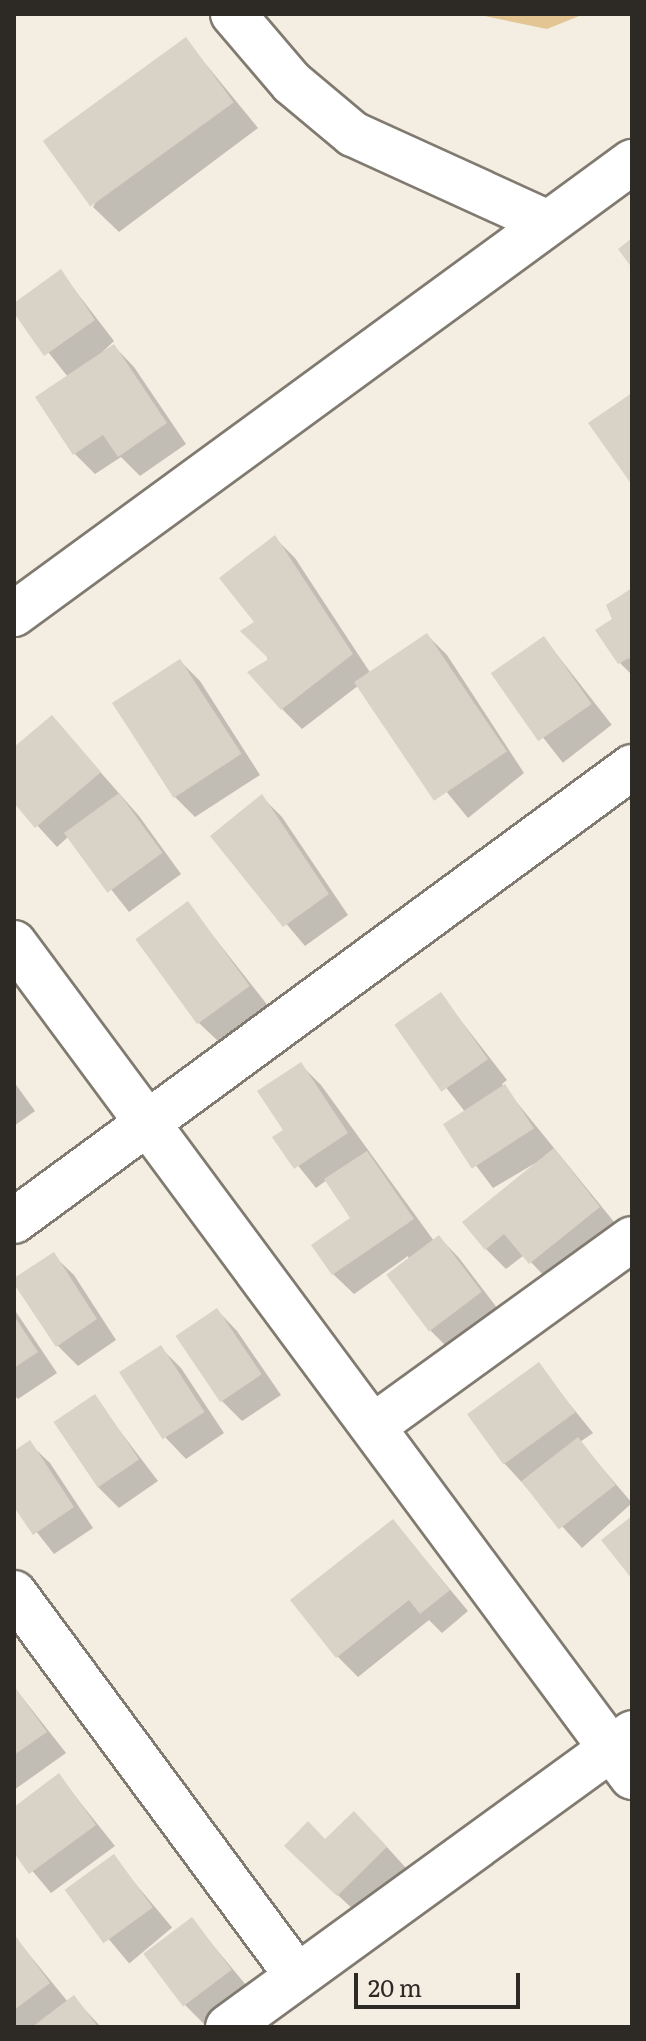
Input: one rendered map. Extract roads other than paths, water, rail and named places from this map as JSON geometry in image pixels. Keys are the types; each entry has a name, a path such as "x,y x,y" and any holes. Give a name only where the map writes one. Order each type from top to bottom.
{"street":[{"path":"233,14 292,83 353,134 546,222"},
{"path":"14,614 632,162"},
{"path":"14,1221 145,1121 632,767"},
{"path":"14,943 145,1121 625,1753 296,1974 228,2027"},
{"path":"375,1425 632,1239"},
{"path":"14,1593 296,1974"}]}
